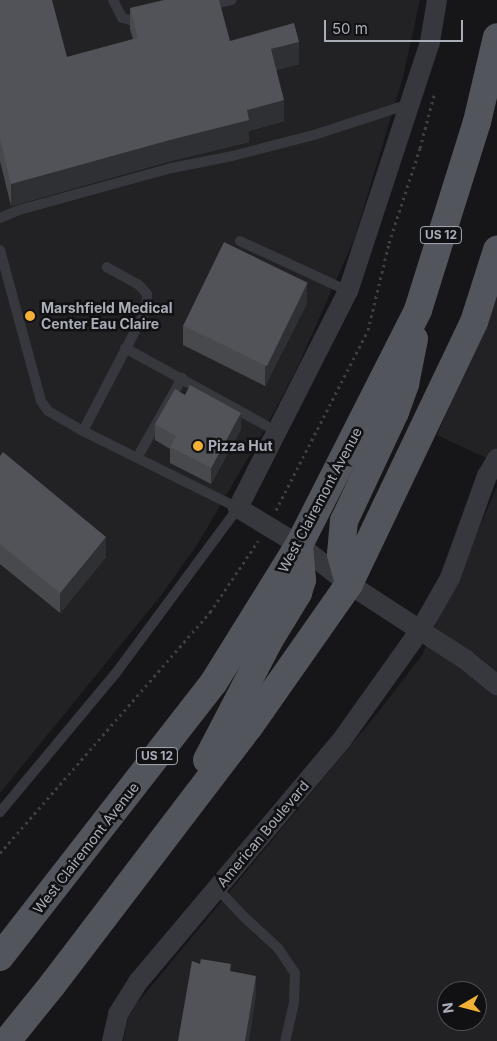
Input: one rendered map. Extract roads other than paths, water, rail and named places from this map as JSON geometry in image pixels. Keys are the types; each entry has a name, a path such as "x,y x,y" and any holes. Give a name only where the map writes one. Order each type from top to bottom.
{"main road":[{"name":"West Clairemont Avenue","path":"0,957 214,682 299,545 418,310 477,122 497,37"},
{"path":"7,1041 53,984 248,727 349,584 474,322 497,250"},
{"path":"349,584 340,554 344,521 395,412 412,351 418,310"},
{"path":"176,822 270,639 298,593 302,580 299,545"}],"street":[{"path":"437,0 430,42 348,291 238,508 299,545 349,584 420,628 466,660 497,685"},
{"name":"American Boulevard","path":"112,1041 118,1014 138,982 342,742 420,628 450,578 487,476 497,459"}],"lane":[{"path":"113,0 122,18 130,20 157,15"},
{"path":"194,8 231,0"},
{"path":"0,218 19,210 172,168 232,156 314,135 410,104"},
{"path":"240,241 348,291"},
{"path":"0,250 41,401 48,411 83,431 238,508 115,674 0,812"},
{"path":"83,431 146,310 147,294 139,284 107,267"},
{"path":"125,348 182,378 240,414 276,431"},
{"path":"137,458 182,378"},
{"path":"217,888 243,916 278,948 295,973 294,1003 285,1041"}],"place":[{"name":"Marshfield Medical Center Eau Claire","path":"30,316"},
{"name":"Pizza Hut","path":"198,446"}]}
